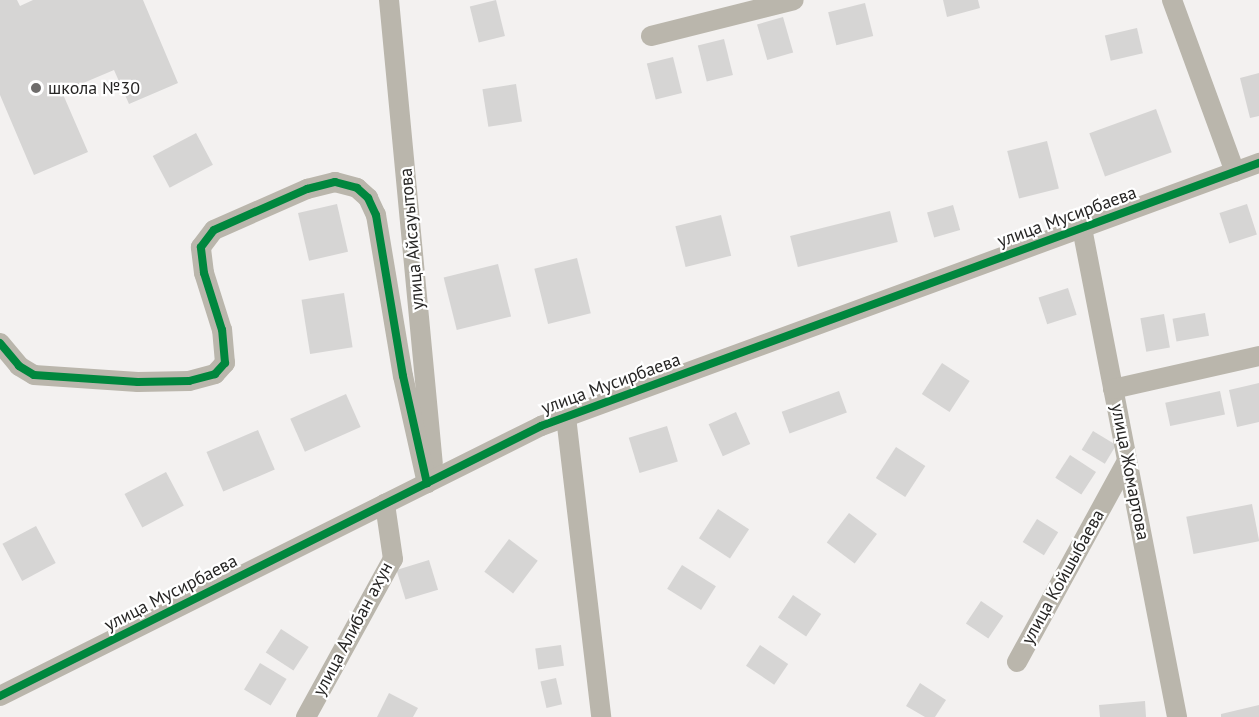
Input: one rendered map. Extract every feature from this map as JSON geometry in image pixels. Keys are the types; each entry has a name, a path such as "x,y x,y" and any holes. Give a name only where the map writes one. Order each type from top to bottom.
{"street":[{"name":"улица Айсауытова","path":"389,0 431,481"},
{"path":"651,36 794,0"},
{"path":"1172,0 1235,172"},
{"name":"улица Мусирбаева","path":"0,696 431,481 566,417 1259,163"},
{"path":"0,343 19,366 34,375 138,382 189,381 215,374 225,363 222,330 204,273 201,247 214,230 307,189 335,182 357,188 368,198 376,216 403,376 431,481"},
{"name":"улица Жомартова","path":"1082,228 1177,717"},
{"path":"1113,389 1259,356"},
{"path":"566,417 601,717"},
{"name":"улица Койшыбаева","path":"1017,662 1127,461"},
{"name":"улица Алибан ахун","path":"306,717 393,559 385,504"}],"building":[{"name":"школа №30","path":"0,0 17,0 20,6 33,0 143,0 178,83 129,104 114,70 62,92 88,152 34,175 0,95"},
{"path":"496,0 505,36 479,42 470,7"},
{"path":"943,0 978,0 980,8 947,17"},
{"path":"865,3 873,36 836,45 828,12"},
{"path":"783,17 793,53 767,60 757,24"},
{"path":"1137,28 1143,53 1111,61 1105,35"},
{"path":"724,39 733,75 707,81 698,46"},
{"path":"673,57 682,93 656,99 647,64"},
{"path":"1259,73 1259,116 1250,118 1240,78"},
{"path":"516,84 522,122 488,127 482,89"},
{"path":"1156,109 1172,152 1105,177 1089,133"},
{"path":"196,133 213,165 170,188 153,156"},
{"path":"1047,141 1059,189 1019,198 1007,151"},
{"path":"337,204 348,252 309,261 298,213"},
{"path":"1247,204 1257,234 1229,243 1219,213"},
{"path":"953,205 960,230 934,237 927,212"},
{"path":"890,211 898,242 798,267 790,236"},
{"path":"721,215 731,256 686,267 675,226"},
{"path":"577,258 591,313 548,324 534,269"},
{"path":"498,264 511,316 457,330 444,278"},
{"path":"1068,288 1077,315 1047,324 1039,298"},
{"path":"344,293 353,347 310,354 302,300"},
{"path":"1205,313 1209,336 1176,341 1173,319"},
{"path":"1164,314 1170,347 1146,352 1140,318"},
{"path":"942,363 970,381 950,412 922,394"},
{"path":"1259,383 1259,422 1237,427 1229,390"},
{"path":"839,391 847,413 790,433 782,412"},
{"path":"1220,391 1225,414 1170,426 1165,403"},
{"path":"346,394 361,427 305,452 290,419"},
{"path":"736,412 750,444 723,456 709,424"},
{"path":"667,426 678,461 640,473 629,438"},
{"path":"258,430 275,470 223,491 206,452"},
{"path":"1093,431 1116,445 1105,464 1082,450"},
{"path":"896,447 925,466 905,497 876,478"},
{"path":"1070,455 1096,472 1081,495 1055,478"},
{"path":"166,472 184,506 142,528 125,494"},
{"path":"1252,504 1259,541 1193,554 1186,517"},
{"path":"718,509 749,529 730,559 699,538"},
{"path":"849,513 877,534 855,564 827,543"},
{"path":"1037,519 1058,532 1044,555 1023,542"},
{"path":"36,526 56,563 22,581 2,544"},
{"path":"509,539 538,561 513,593 484,572"},
{"path":"429,560 438,590 406,600 396,570"},
{"path":"682,565 716,586 701,610 667,589"},
{"path":"793,595 821,614 806,636 778,617"},
{"path":"981,601 1003,616 988,638 966,623"},
{"path":"281,629 309,647 293,670 266,652"},
{"path":"561,645 564,666 538,669 535,649"},
{"path":"760,645 788,664 774,685 746,666"},
{"path":"260,663 287,679 271,706 244,690"},
{"path":"556,678 562,704 546,708 540,682"},
{"path":"920,683 946,700 935,717 925,717 906,706"},
{"path":"389,693 418,708 413,717 377,717"},
{"path":"1145,701 1146,717 1100,717 1099,705"},
{"path":"1259,705 1259,717 1221,717 1221,714"}],"cycle path":[{"path":"0,696 541,426 1259,163"},
{"path":"0,343 19,366 34,375 138,382 189,381 215,374 225,363 222,330 204,273 201,247 214,230 307,189 335,182 357,188 368,198 376,215 403,376 427,483"}],"place":[{"name":"школа №30","path":"36,88"}]}
